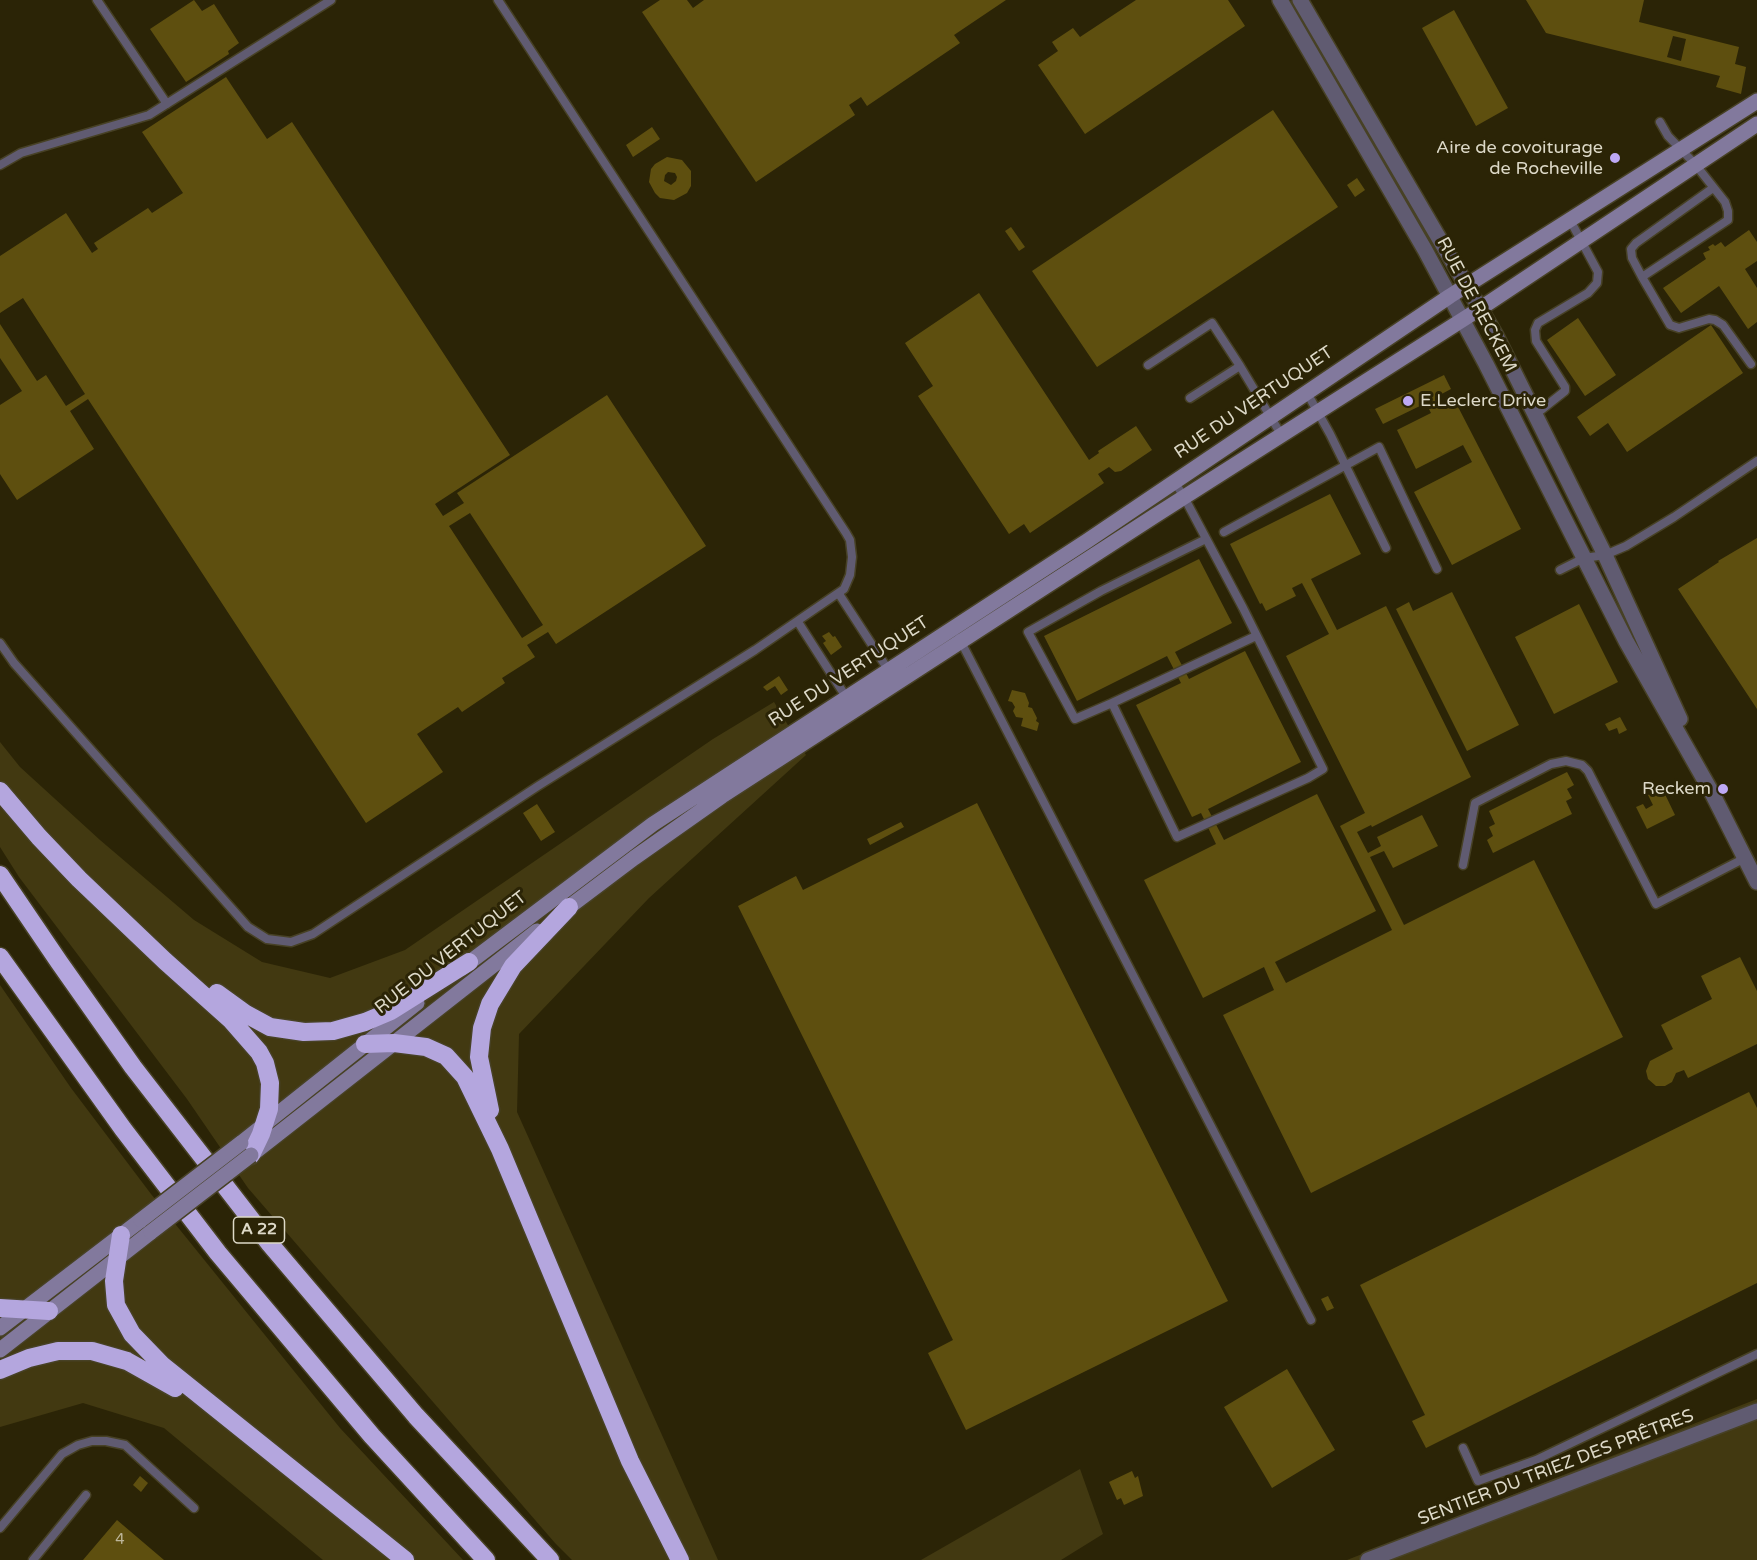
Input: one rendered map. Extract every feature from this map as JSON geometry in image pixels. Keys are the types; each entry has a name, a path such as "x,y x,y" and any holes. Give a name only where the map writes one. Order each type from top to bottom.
{"highway":[{"path":"0,791 59,858 171,967 231,1020 259,1052 265,1063 270,1083 269,1109 266,1123 246,1149"},
{"name":"A 22","path":"0,875 127,1058 264,1236 416,1416 550,1560"},
{"path":"500,1149 481,1070 480,1043 485,1017 496,992 513,966 569,907"},
{"path":"144,939 232,1005 259,1022 282,1030 304,1032 333,1031 377,1018 469,962"},
{"name":"A 22","path":"0,957 123,1129 218,1253 372,1436 486,1560"},
{"path":"365,1044 394,1043 426,1047 446,1056 454,1063 471,1088 500,1149 621,1438 680,1560"},
{"path":"121,1235 114,1281 116,1305 132,1334 162,1365 405,1560"},
{"path":"0,1308 50,1311"},
{"path":"0,1370 29,1358 58,1351 81,1350 104,1353 127,1361 156,1376 236,1426"}],"street":[{"name":"RUE DE RECKEM","path":"1280,0 1414,230 1463,320 1626,641 1712,793 1757,882"},
{"name":"RUE DE RECKEM","path":"1300,0 1481,308 1605,555 1712,793"},
{"name":"RUE DU VERTUQUET","path":"957,634 1306,391 1467,285 1757,101"},
{"name":"RUE DU VERTUQUET","path":"266,1123 469,962 653,824 850,703 957,634 1282,436 1463,320 1757,124"},
{"name":"RUE DU VERTUQUET","path":"0,1350 117,1258 146,1226 246,1149 394,1043 569,907 850,703"},
{"name":"RUE DU VERTUQUET","path":"0,1328 121,1235 146,1226"},
{"name":"SENTIER DU TRIEZ DES PRÊTRES","path":"1368,1560 1757,1411"}],"lane":[{"path":"97,0 167,104"},
{"path":"0,165 21,153 142,117 167,104 331,0"},
{"path":"0,643 14,663 248,927 260,936 283,942 298,940 313,934 538,786 798,622 839,594 847,584 852,549 846,533 498,0"},
{"path":"1642,277 1728,220 1725,202 1695,164 1668,136 1660,122"},
{"path":"1713,188 1636,243 1631,249 1632,258 1670,325 1679,328 1709,319 1715,320 1723,325 1751,364"},
{"path":"1536,414 1565,391 1565,387 1536,341 1535,330 1538,323 1588,293 1597,283 1598,272 1570,220"},
{"path":"1148,365 1212,323 1282,436"},
{"path":"1190,398 1240,366"},
{"path":"1306,391 1386,548"},
{"path":"1224,532 1379,447 1437,569"},
{"path":"1560,570 1584,558 1605,555 1626,546 1757,461"},
{"path":"1112,703 1177,837 1308,778 1323,769 1174,481"},
{"path":"1206,539 1101,591 1028,632 1075,719 1256,636"},
{"path":"839,594 892,676"},
{"path":"798,622 850,703"},
{"path":"957,634 1311,1320"},
{"path":"1463,865 1475,803 1551,764 1566,761 1582,765 1588,771 1656,904 1745,858"},
{"path":"1463,1448 1478,1481 1536,1460 1757,1354"},
{"path":"0,1528 62,1454 92,1441 125,1445 195,1508"},
{"path":"33,1560 86,1495"}],"shaded area":[{"path":"774,702 806,755 649,898 519,1034 517,1112 718,1560 572,1560 248,1188 187,1099 19,877 0,847 0,742 20,767 100,840 194,920 262,962 330,978 405,950 713,739"},
{"path":"0,985 71,1088 151,1194 340,1428 463,1560 323,1560 164,1428 83,1403 0,1427"},
{"path":"1757,1399 1757,1560 1347,1560 1418,1532"},
{"path":"1080,1469 1103,1534 1061,1560 921,1560"}],"building":[{"path":"194,0 202,11 214,4 239,43 228,51 229,54 186,82 150,29"},
{"path":"660,0 687,0 693,8 704,0 1006,0 954,35 960,43 867,106 861,97 849,105 855,115 756,182 642,12"},
{"path":"1136,0 1228,0 1245,26 1085,134 1038,65 1058,51 1052,42 1073,28 1080,37"},
{"path":"1526,0 1644,0 1639,22 1739,47 1735,64 1746,67 1741,94 1716,87 1720,76 1546,33","holes":["1673,36 1686,39 1681,61 1667,57"]},
{"path":"1454,10 1508,108 1476,126 1422,28"},
{"path":"226,77 267,139 292,122 510,455 435,504 443,516 464,503 457,493 607,395 706,546 556,644 548,632 527,645 535,657 502,678 505,683 462,712 458,707 417,734 443,772 366,823 88,399 70,411 94,449 17,500 0,474 0,405 22,391 0,358 0,324 37,381 46,375 66,406 85,394 23,298 0,313 0,256 66,213 92,253 98,249 94,243 148,208 152,213 183,193 142,132","holes":["470,513 543,625 522,638 449,526"]},
{"path":"1273,110 1338,207 1097,367 1032,271"},
{"path":"652,127 660,139 633,157 626,145"},
{"path":"667,157 682,160 691,171 691,186 687,193 674,200 660,198 649,182 651,169","holes":["668,172 675,173 676,181 671,185 664,181"]},
{"path":"1357,178 1365,190 1355,197 1347,185"},
{"path":"1011,227 1025,247 1019,251 1005,231"},
{"path":"1749,230 1757,242 1757,261 1745,269 1757,288 1757,322 1748,329 1719,286 1681,313 1663,288 1706,259 1703,253 1710,250 1708,247 1721,242 1725,247"},
{"path":"979,293 1089,460 1099,453 1098,451 1136,426 1152,450 1121,471 1115,472 1109,467 1098,474 1104,483 1030,533 1024,524 1009,534 918,396 933,386 905,343"},
{"path":"1578,318 1616,375 1585,396 1547,340"},
{"path":"1711,325 1743,373 1627,452 1608,423 1590,436 1577,417"},
{"path":"1444,375 1451,389 1436,397 1442,408 1455,401 1521,529 1452,565 1414,492 1472,462 1463,445 1416,469 1397,430 1431,413 1426,403 1383,424 1375,409"},
{"path":"1330,494 1361,554 1311,579 1337,630 1386,606 1471,777 1372,827 1371,825 1357,832 1368,853 1381,846 1377,837 1422,815 1438,846 1393,868 1384,851 1370,857 1404,925 1534,860 1623,1037 1311,1193 1223,1015 1274,990 1264,967 1203,998 1144,880 1216,844 1201,813 1192,817 1136,705 1181,683 1167,656 1077,701 1044,636 1199,559 1232,623 1175,652 1189,679 1245,651 1301,762 1208,809 1224,840 1317,794 1376,911 1275,962 1286,983 1392,930 1340,826 1365,813 1286,656 1329,634 1302,583 1292,588 1296,596 1266,611 1262,603 1260,604 1230,544"},
{"path":"1757,538 1757,709 1678,589 1718,561"},
{"path":"1452,592 1519,725 1467,751 1396,609 1409,602 1413,611"},
{"path":"1579,604 1618,682 1554,714 1515,637"},
{"path":"829,632 833,637 835,636 842,647 831,655 823,643 826,641 822,636"},
{"path":"779,676 788,690 781,695 775,686 767,691 763,687"},
{"path":"1012,690 1025,693 1029,703 1028,707 1032,708 1037,718 1036,721 1039,723 1037,731 1021,726 1023,718 1016,717 1013,711 1015,707 1012,702 1008,701"},
{"path":"1620,717 1627,730 1619,734 1617,728 1609,731 1605,724"},
{"path":"1567,772 1574,785 1567,789 1572,798 1566,801 1572,814 1493,853 1487,840 1493,836 1489,827 1495,824 1489,811"},
{"path":"1662,788 1675,815 1647,829 1636,807 1643,804 1646,809 1653,805 1648,795"},
{"path":"977,803 1228,1301 966,1430 928,1353 953,1340 738,906 796,876 803,890"},
{"path":"537,804 555,832 541,841 523,813"},
{"path":"901,822 904,827 870,845 867,839"},
{"path":"1740,957 1757,991 1757,1044 1688,1078 1684,1070 1676,1073 1672,1082 1665,1086 1656,1086 1648,1079 1646,1071 1650,1061 1673,1049 1661,1025 1712,999 1701,976"},
{"path":"1749,1092 1757,1108 1757,1283 1426,1448 1412,1421 1425,1415 1360,1285"},
{"path":"1328,1296 1334,1308 1327,1311 1321,1299"},
{"path":"1287,1369 1335,1450 1272,1488 1224,1407"},
{"path":"1132,1471 1135,1478 1138,1476 1143,1496 1124,1505 1121,1498 1117,1500 1109,1482"},
{"path":"140,1476 148,1483 141,1492 133,1485"},
{"path":"117,1520 164,1560 83,1560"}],"place":[{"name":"Aire de covoiturage de Rocheville","path":"1615,158"},
{"name":"E.Leclerc Drive","path":"1408,401"},
{"name":"Reckem","path":"1723,789"}]}
